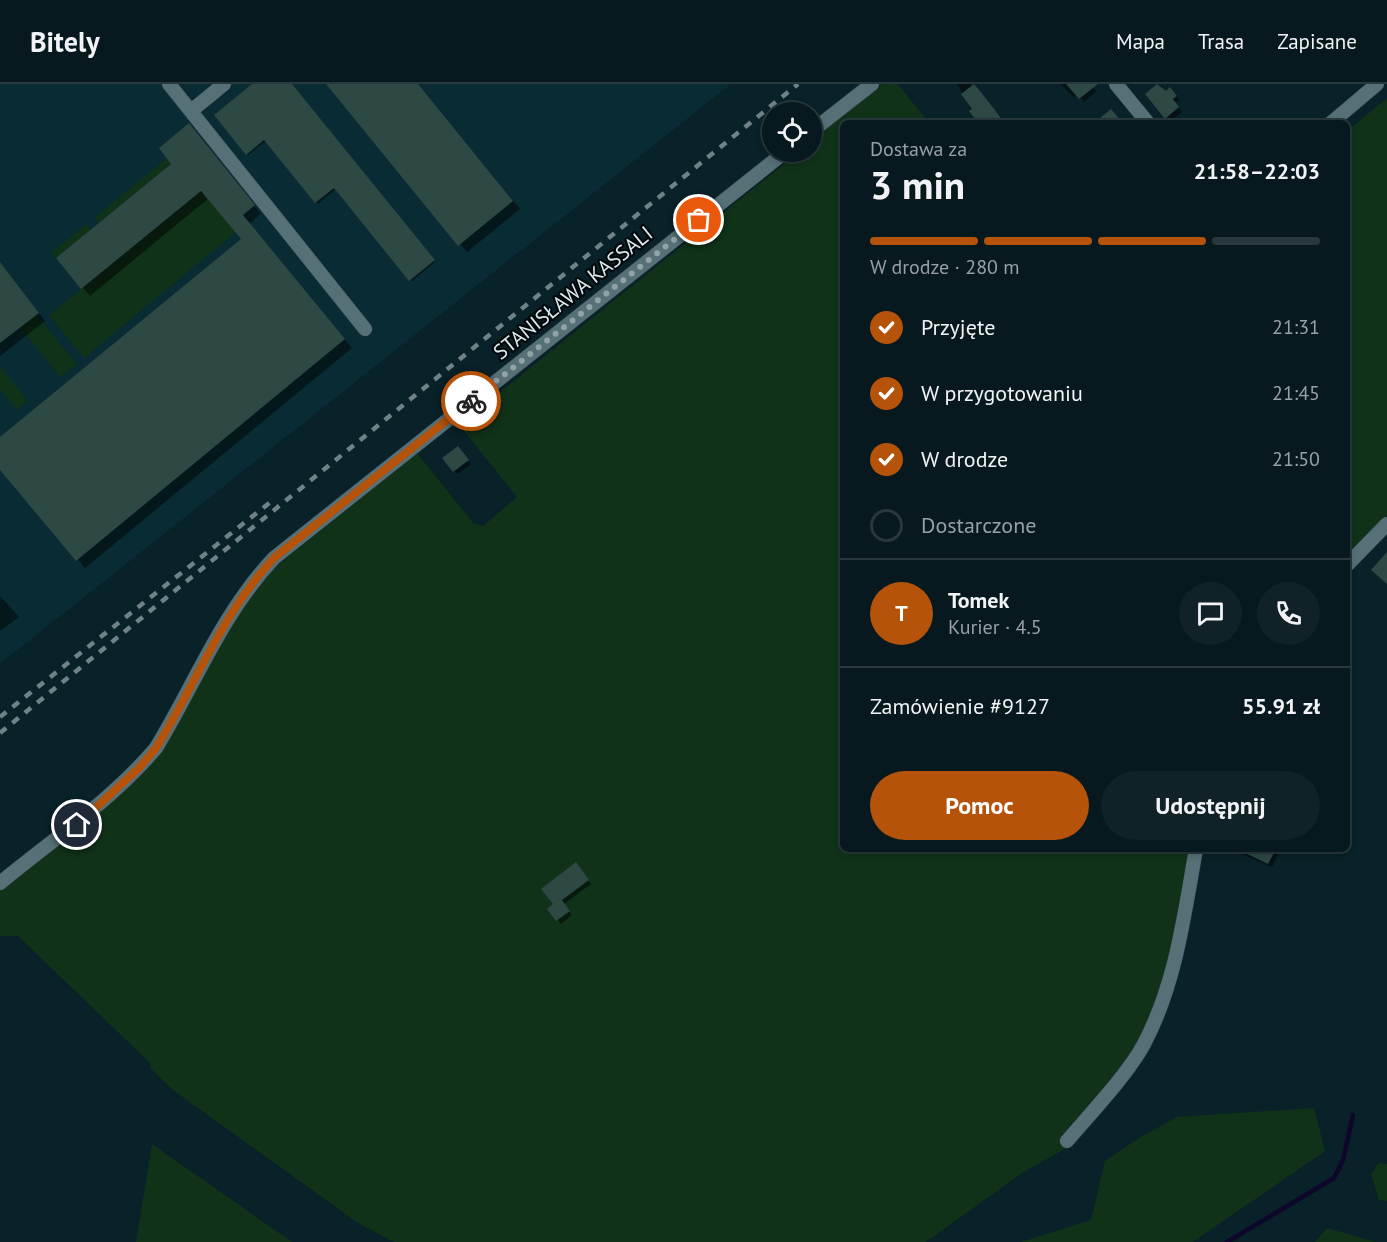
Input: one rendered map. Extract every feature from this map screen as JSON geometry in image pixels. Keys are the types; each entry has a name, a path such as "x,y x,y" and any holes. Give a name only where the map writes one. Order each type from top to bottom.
{"street":[{"path":"169,84 365,329"},
{"path":"191,111 224,84"},
{"path":"822,123 872,84"},
{"path":"1116,84 1146,120"},
{"path":"1335,120 1377,84"},
{"name":"STANISŁAWA KASSALI","path":"0,883 77,825 140,767 156,748 234,606 252,581 274,558 772,162"},
{"path":"1350,562 1387,524"},
{"path":"1067,1141 1143,1045 1166,994 1179,954 1196,852"}],"shaded area":[{"path":"0,84 731,84 0,664"}],"green space":[{"path":"882,84 898,84 927,120 840,120 840,852 1188,852 1168,964 1157,1001 1139,1038 1116,1072 1062,1135 1070,1146 1022,1173 926,1242 394,1242 358,1223 173,1090 150,1068 151,1064 18,936 0,936 0,890 138,776 258,581 417,453 474,524 483,526 517,497 459,425 787,162 822,162 822,133"},
{"path":"1387,98 1387,515 1350,554 1350,129"},
{"path":"167,158 171,164 99,223 94,218"},
{"path":"201,191 236,232 84,358 49,315"},
{"path":"86,224 91,230 56,258 51,253"},
{"path":"36,314 77,364 60,377 20,327"},
{"path":"0,366 28,401 17,410 0,389"},
{"path":"1314,1108 1325,1151 1193,1242 1021,1242 1091,1220 1105,1161 1139,1138 1177,1117"},
{"path":"152,1144 292,1242 136,1242"},
{"path":"1379,1163 1387,1164 1387,1201 1379,1200 1371,1174"},
{"path":"1327,1228 1376,1242 1315,1242"}],"building":[{"path":"252,84 292,84 435,260 409,281 334,188 315,203 264,140 246,155 214,115"},
{"path":"326,84 418,84 513,201 458,246"},
{"path":"974,84 1003,120 976,120 969,111 972,109 961,94"},
{"path":"1066,84 1098,84 1079,99"},
{"path":"1157,84 1166,91 1170,87 1177,96 1173,99 1179,107 1165,119 1145,94"},
{"path":"1111,109 1120,120 1098,120"},
{"path":"189,123 255,205 243,215 345,339 76,561 0,470 0,437 241,239 201,191 81,289 56,258 171,164 159,148"},
{"path":"0,262 39,313 0,343"},
{"path":"458,446 469,460 453,472 442,458"},
{"path":"1387,552 1387,584 1371,570"},
{"path":"1243,852 1274,852 1268,864"},
{"path":"576,862 589,880 562,900 570,911 556,921 547,909 553,904 541,889"}],"waterway":[{"path":"1227,1242 1334,1178 1343,1160 1353,1115"}],"railway":[{"path":"0,733 798,84"},
{"path":"0,717 273,500"}],"way so far":[{"path":"471,401 699,220"}],"route":[{"path":"77,825 140,767 156,748 234,606 252,581 274,558 471,401"}]}
